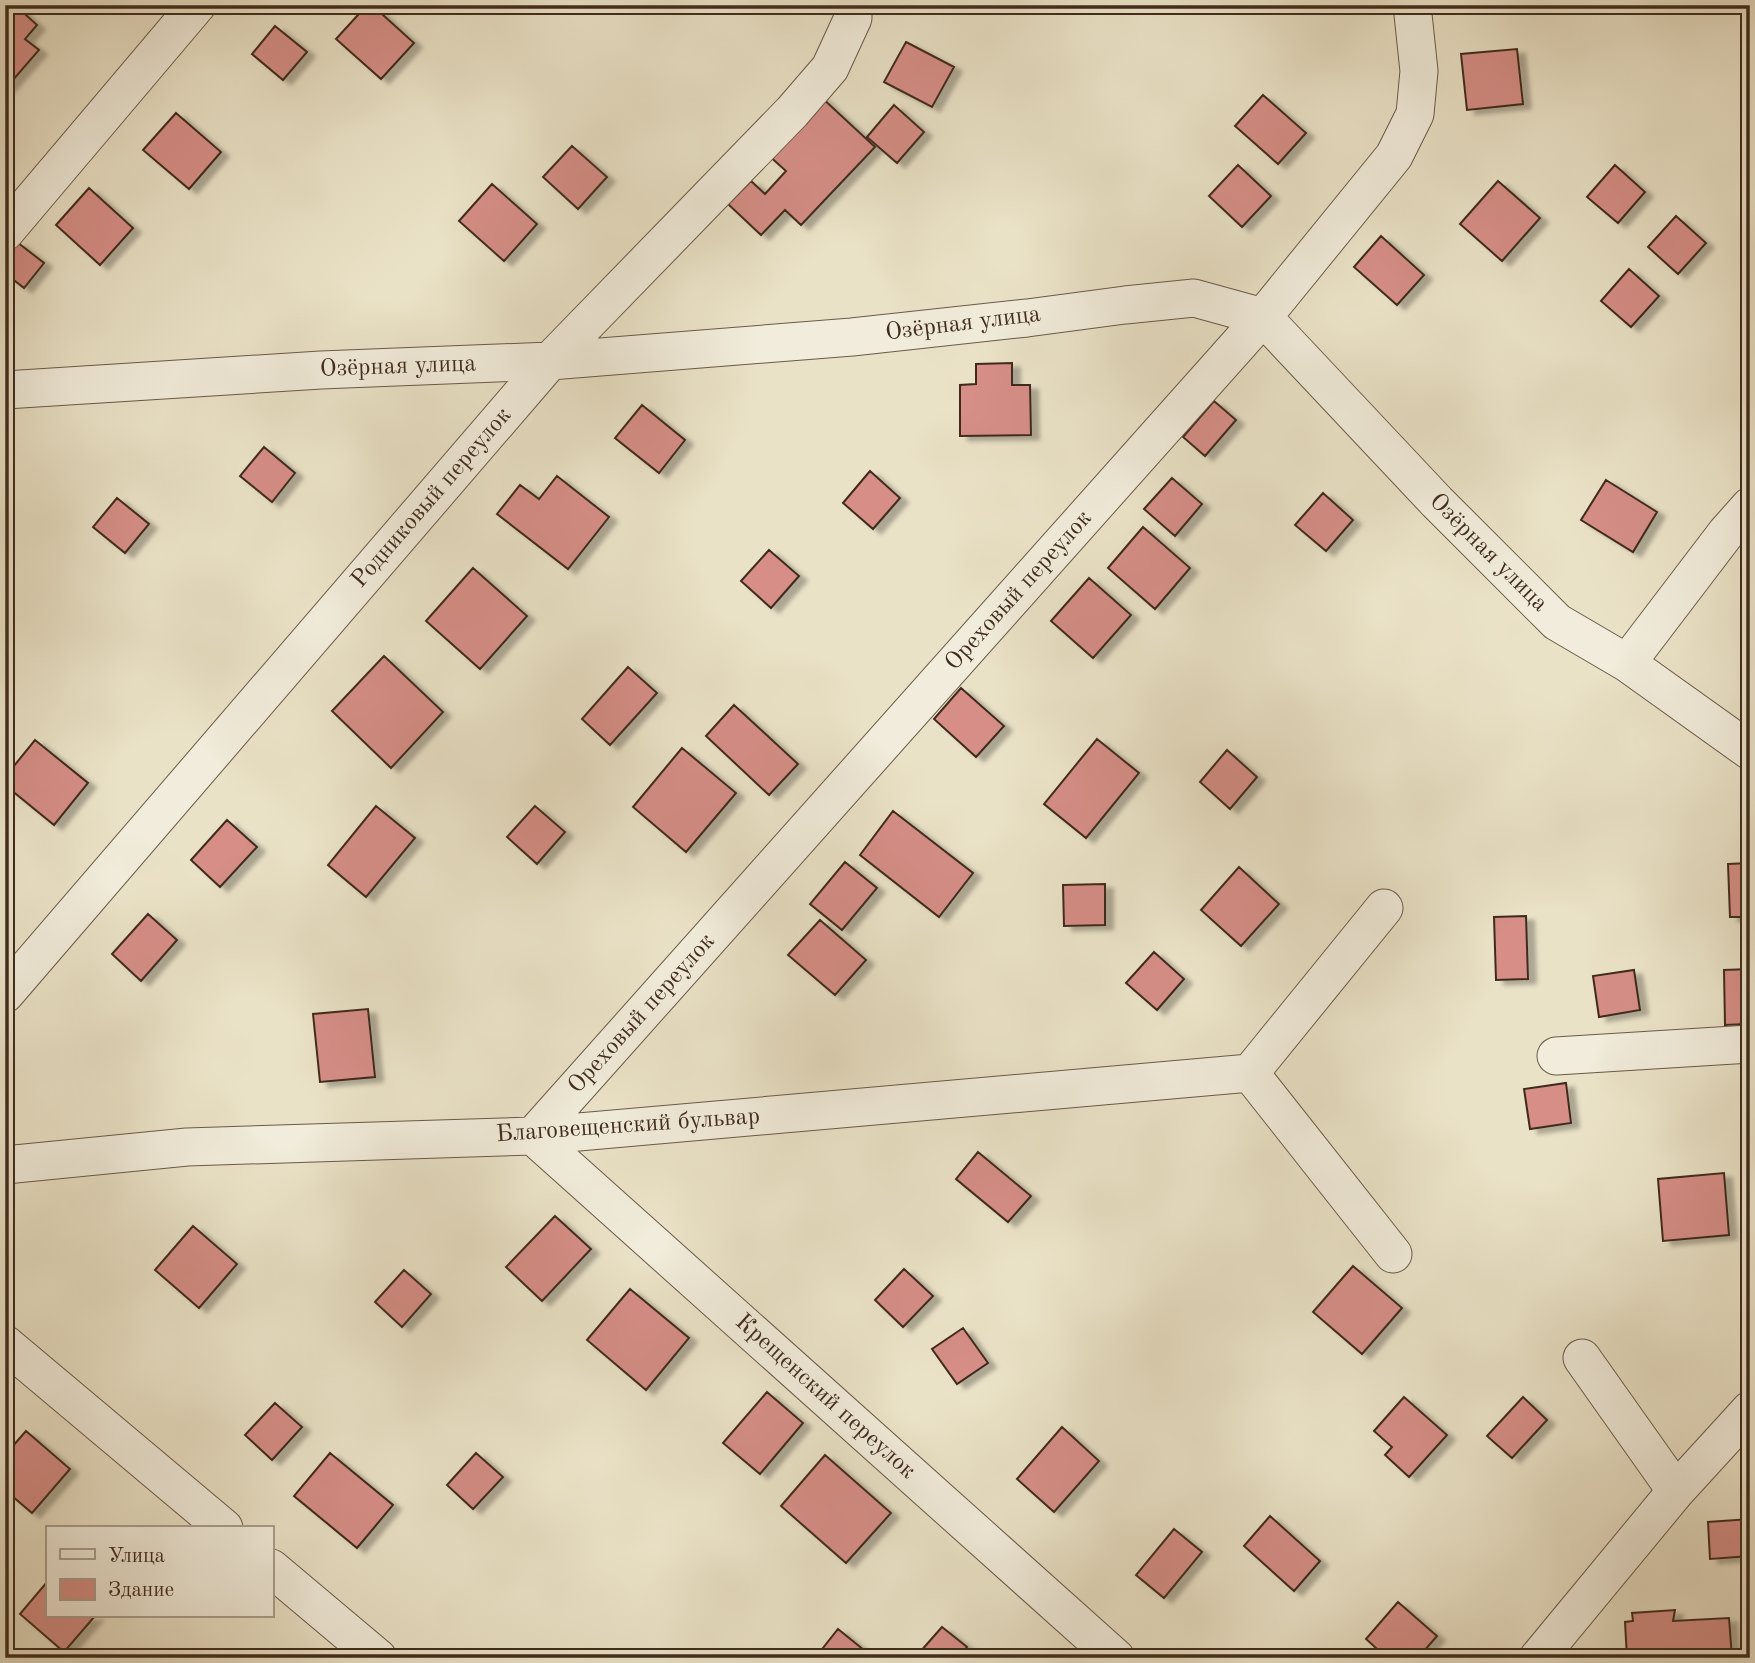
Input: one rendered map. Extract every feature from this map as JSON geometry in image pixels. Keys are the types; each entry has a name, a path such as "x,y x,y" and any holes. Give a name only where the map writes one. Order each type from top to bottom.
{"street":[{"path":"5,232 197,5"},
{"name":"Родниковый переулок","path":"5,994 550,361 792,112 830,68 853,18 853,5"},
{"name":"Ореховый переулок","path":"533,1136 1263,317 1394,156 1415,114 1419,71 1412,5"},
{"name":"Озёрная улица","path":"5,390 321,370 550,361 852,337 1194,298 1263,317 1437,502 1557,622 1627,663 1750,751"},
{"path":"1627,663 1726,533 1750,506"},
{"path":"1384,908 1250,1073 1393,1254"},
{"path":"1556,1056 1750,1044"},
{"name":"Благовещенский бульвар","path":"5,1165 187,1147 533,1136 1250,1073"},
{"name":"Крещенский переулок","path":"533,1136 1116,1658"},
{"path":"5,1344 222,1526"},
{"path":"1581,1358 1676,1491"},
{"path":"1538,1658 1676,1491 1750,1410"},
{"path":"273,1570 378,1658"}],"building":[{"path":"5,5 15,5 37,25 25,39 39,50 6,88"},
{"path":"367,5 372,5 414,43 381,79 336,39"},
{"path":"275,26 307,52 283,80 252,54"},
{"path":"906,42 954,67 932,107 884,82"},
{"path":"1517,49 1523,104 1467,110 1461,54"},
{"path":"1263,95 1306,133 1278,164 1235,126"},
{"path":"820,96 875,147 801,225 785,210 761,235 728,204 751,181 765,194 786,171 766,153"},
{"path":"894,105 924,132 897,163 867,137"},
{"path":"176,113 221,152 189,189 143,150"},
{"path":"572,146 607,177 578,209 543,177"},
{"path":"1238,165 1271,196 1242,227 1209,196"},
{"path":"1615,165 1645,192 1618,223 1587,197"},
{"path":"1498,181 1540,218 1502,261 1460,224"},
{"path":"492,184 537,224 504,261 459,221"},
{"path":"89,188 133,228 100,265 56,225"},
{"path":"1676,216 1706,243 1678,274 1648,247"},
{"path":"1381,236 1424,275 1397,305 1354,267"},
{"path":"17,242 44,263 24,288 5,273 5,256"},
{"path":"1629,269 1659,296 1631,327 1601,301"},
{"path":"1012,363 1012,385 1030,385 1031,435 960,436 960,385 976,384 976,364"},
{"path":"1214,401 1236,420 1205,456 1183,437"},
{"path":"642,405 685,440 659,473 615,438"},
{"path":"264,447 295,473 272,502 240,476"},
{"path":"870,471 900,498 873,529 843,503"},
{"path":"557,476 609,517 568,569 497,514 520,485 539,499"},
{"path":"1172,478 1202,504 1175,536 1144,509"},
{"path":"1606,480 1657,512 1633,552 1581,520"},
{"path":"1323,493 1353,520 1326,551 1295,525"},
{"path":"117,498 149,524 125,553 93,527"},
{"path":"1143,527 1190,568 1155,609 1108,568"},
{"path":"769,550 799,576 771,608 741,581"},
{"path":"473,568 527,616 480,669 426,621"},
{"path":"1089,578 1131,615 1093,658 1051,621"},
{"path":"384,656 443,712 391,768 332,711"},
{"path":"628,667 657,693 610,745 582,719"},
{"path":"961,688 1004,726 976,757 934,719"},
{"path":"734,705 798,764 769,795 706,736"},
{"path":"1097,739 1139,773 1086,838 1044,804"},
{"path":"35,740 88,783 54,825 5,785 5,777"},
{"path":"682,748 736,793 686,852 633,807"},
{"path":"1227,750 1257,777 1230,809 1200,782"},
{"path":"376,806 415,838 366,897 328,865"},
{"path":"535,806 565,832 537,864 507,837"},
{"path":"893,811 973,873 939,917 860,855"},
{"path":"227,820 257,847 220,887 191,860"},
{"path":"845,862 877,888 842,930 810,904"},
{"path":"1750,863 1750,917 1730,917 1728,864"},
{"path":"1239,867 1279,904 1241,946 1201,910"},
{"path":"1105,884 1105,925 1064,926 1063,885"},
{"path":"148,914 177,940 141,981 112,954"},
{"path":"1526,916 1528,979 1496,980 1494,917"},
{"path":"820,920 866,960 835,995 788,955"},
{"path":"1154,952 1184,979 1157,1010 1126,983"},
{"path":"1750,969 1750,1033 1745,1033 1745,1024 1725,1025 1724,970"},
{"path":"1634,970 1640,1010 1599,1017 1593,976"},
{"path":"368,1009 375,1077 320,1082 313,1014"},
{"path":"1566,1083 1571,1123 1530,1129 1524,1089"},
{"path":"978,1152 1031,1196 1008,1222 956,1179"},
{"path":"1724,1173 1729,1235 1663,1241 1658,1179"},
{"path":"555,1216 591,1249 542,1301 506,1267"},
{"path":"193,1226 237,1264 199,1308 155,1270"},
{"path":"1353,1266 1402,1308 1362,1354 1313,1312"},
{"path":"904,1269 933,1296 903,1327 875,1300"},
{"path":"404,1270 431,1294 402,1327 375,1302"},
{"path":"630,1289 689,1338 646,1390 587,1340"},
{"path":"963,1328 988,1363 957,1384 932,1349"},
{"path":"767,1392 803,1423 760,1474 723,1443"},
{"path":"1404,1397 1447,1435 1409,1477 1385,1455 1392,1447 1374,1431"},
{"path":"1523,1397 1547,1420 1512,1458 1487,1436"},
{"path":"275,1403 302,1427 272,1460 245,1435"},
{"path":"1062,1427 1099,1461 1054,1512 1017,1479"},
{"path":"26,1431 70,1469 32,1513 5,1490 5,1455"},
{"path":"330,1453 393,1505 357,1548 294,1496"},
{"path":"476,1453 503,1477 473,1509 447,1485"},
{"path":"825,1455 891,1513 846,1563 781,1506"},
{"path":"1270,1516 1320,1561 1294,1591 1244,1546"},
{"path":"1750,1519 1750,1556 1710,1559 1708,1522"},
{"path":"1174,1529 1202,1552 1164,1598 1136,1575"},
{"path":"46,1583 46,1618 93,1618 64,1652 20,1614"},
{"path":"1398,1602 1437,1636 1418,1658 1387,1658 1366,1639"},
{"path":"1675,1610 1673,1621 1729,1618 1732,1658 1627,1658 1625,1622 1633,1621 1632,1613"},
{"path":"942,1627 967,1647 958,1658 927,1658 920,1652"},
{"path":"838,1629 870,1655 868,1658 826,1658 819,1653"}]}
